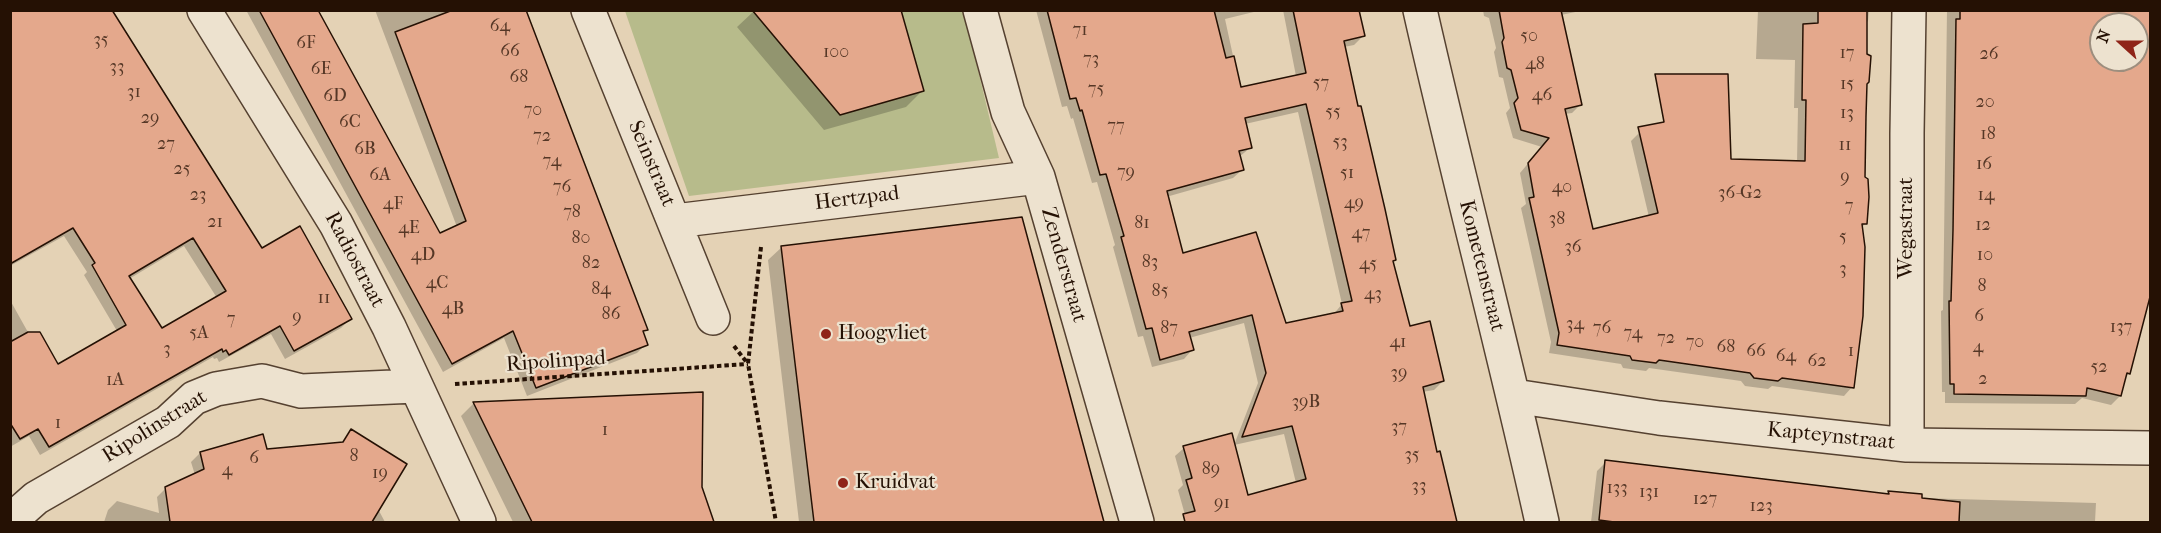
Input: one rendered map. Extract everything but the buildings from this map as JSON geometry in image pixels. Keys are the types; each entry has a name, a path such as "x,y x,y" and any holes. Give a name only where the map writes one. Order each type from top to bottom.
{"street":[{"name":"Radiostraat","path":"204,10 336,224 389,327 479,522"},
{"name":"Seinstraat","path":"588,10 713,318"},
{"name":"Zenderstraat","path":"980,10 1008,112 1038,177 1137,522"},
{"name":"Kometenstraat","path":"1420,10 1450,141 1514,396 1542,522"},
{"name":"Wegastraat","path":"1907,445 1909,10"},
{"name":"Hertzpad","path":"675,221 1038,177"},
{"name":"Ripolinstraat","path":"14,517 36,498 168,422 194,398 216,389 262,381 301,391 416,386"},
{"name":"Kapteynstraat","path":"1514,396 1659,418 1907,445 2151,448"}],"path":[{"path":"764,210 748,364 776,522"},
{"name":"Ripolinpad","path":"416,386 748,364"}],"green space":[{"path":"625,11 964,11 999,158 689,196"}],"place":[{"name":"Hoogvliet","path":"826,334"},
{"name":"Kruidvat","path":"843,483"}]}
